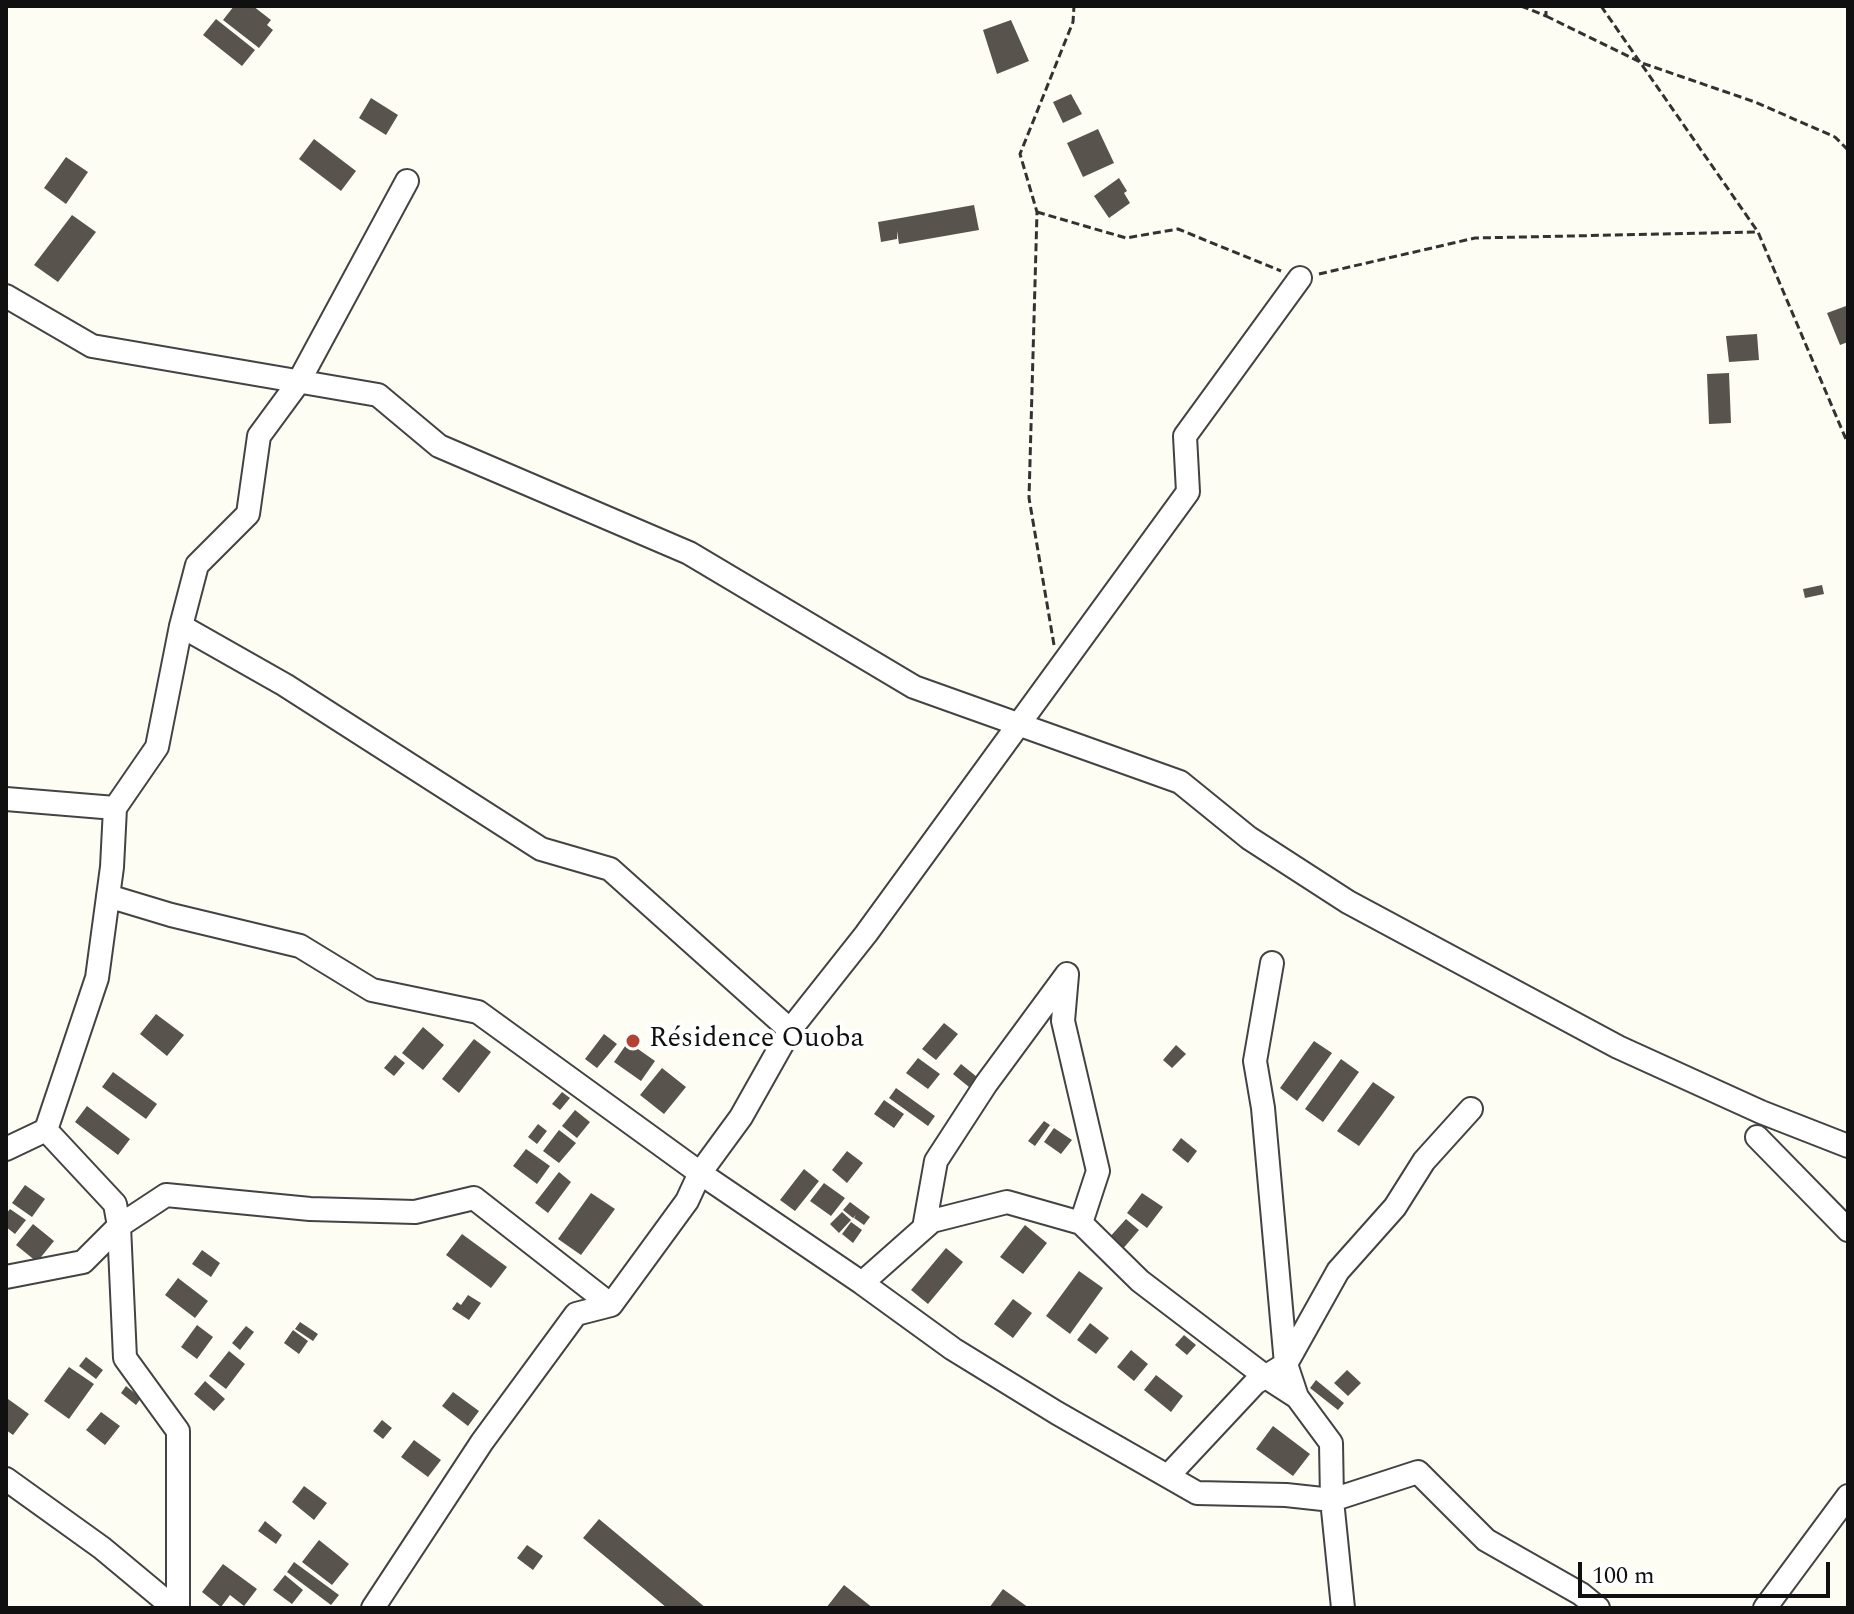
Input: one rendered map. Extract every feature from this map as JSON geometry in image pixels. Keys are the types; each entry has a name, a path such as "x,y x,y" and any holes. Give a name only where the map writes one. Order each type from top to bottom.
{"street":[{"path":"6,1149 46,1130 97,978 115,808 157,747 181,626 197,565 248,514 259,436 298,383 407,181"},
{"path":"373,1608 482,1442 576,1314 611,1305 687,1201 700,1173 741,1117 790,1030 866,934 1188,492 1185,436 1300,278"},
{"path":"6,296 92,346 378,395 439,446 689,553 914,687 1180,782 1249,838 1348,902 1618,1047 1761,1112 1848,1146"},
{"path":"181,626 285,685 541,849 610,869 790,1030"},
{"path":"6,799 115,808"},
{"path":"108,896 171,915 300,946 372,990 478,1012 700,1173 953,1349 1197,1493 1286,1495 1332,1500 1418,1472 1486,1540 1581,1594 1598,1608"},
{"path":"1272,963 1255,1061 1263,1108 1286,1364 1297,1397 1331,1443 1332,1500 1343,1608"},
{"path":"924,1228 936,1161 986,1084 1067,974 1063,1021 1098,1171 1081,1223"},
{"path":"1168,1476 1255,1383 1286,1364 1338,1271 1395,1207 1424,1161 1471,1109"},
{"path":"46,1130 115,1204 119,1226 125,1358 178,1431 176,1608"},
{"path":"1757,1137 1848,1230"},
{"path":"6,1277 83,1262 119,1226 166,1195 310,1209 415,1212 474,1198 611,1305"},
{"path":"862,1283 932,1221 1007,1202 1081,1223 1140,1281 1297,1397"},
{"path":"6,1479 102,1548 176,1608"},
{"path":"1765,1608 1848,1496"}],"path":[{"path":"1058,668 1029,498 1037,212 1020,154 1073,22 1074,6"},
{"path":"1521,6 1642,63 1755,102 1835,137 1848,150"},
{"path":"1546,6 1546,16"},
{"path":"1601,6 1758,232 1848,444"},
{"path":"1037,212 1126,238 1178,229 1300,278 1475,238 1758,232"}],"building":[{"path":"234,6 253,6 271,20 267,25 273,30 259,48 223,20"},
{"path":"216,19 255,50 242,66 203,35"},
{"path":"1011,20 1029,61 997,74 983,30"},
{"path":"1071,94 1082,114 1063,123 1053,102"},
{"path":"371,98 398,115 386,135 359,118"},
{"path":"1098,129 1114,163 1083,177 1067,143"},
{"path":"314,139 356,171 341,191 299,159"},
{"path":"66,157 88,172 66,204 44,188"},
{"path":"1119,178 1130,203 1109,218 1094,196"},
{"path":"974,205 979,230 899,244 897,231 897,239 881,242 878,222"},
{"path":"72,215 96,232 58,282 34,265"},
{"path":"1846,306 1848,342 1840,345 1827,313"},
{"path":"1757,334 1759,360 1729,362 1726,336"},
{"path":"1729,373 1731,423 1709,424 1707,374"},
{"path":"1822,585 1824,594 1805,598 1803,589"},
{"path":"156,1014 184,1035 167,1056 140,1034"},
{"path":"944,1023 958,1034 936,1060 922,1049"},
{"path":"423,1027 444,1045 423,1070 402,1053"},
{"path":"604,1034 617,1044 597,1068 585,1059"},
{"path":"474,1039 491,1052 459,1093 442,1079"},
{"path":"1314,1041 1332,1053 1297,1101 1280,1088"},
{"path":"628,1042 655,1061 641,1081 614,1062"},
{"path":"1176,1045 1186,1054 1172,1068 1163,1060"},
{"path":"395,1055 405,1063 394,1076 384,1068"},
{"path":"918,1058 940,1074 928,1089 906,1073"},
{"path":"1341,1059 1359,1072 1323,1122 1305,1109"},
{"path":"961,1064 977,1077 969,1087 953,1074"},
{"path":"662,1068 686,1087 664,1114 640,1095"},
{"path":"113,1072 157,1104 146,1119 102,1087"},
{"path":"1373,1082 1395,1097 1359,1146 1337,1131"},
{"path":"896,1088 935,1116 928,1126 889,1098"},
{"path":"562,1092 570,1098 560,1110 552,1104"},
{"path":"884,1100 904,1114 894,1128 874,1114"},
{"path":"87,1106 130,1139 118,1155 75,1122"},
{"path":"575,1110 590,1122 577,1138 562,1126"},
{"path":"1044,1121 1050,1125 1035,1146 1028,1141"},
{"path":"538,1124 547,1131 537,1144 528,1137"},
{"path":"1054,1128 1072,1140 1061,1154 1044,1142"},
{"path":"559,1130 576,1143 559,1163 543,1151"},
{"path":"1181,1138 1197,1151 1188,1163 1172,1150"},
{"path":"526,1149 550,1166 537,1184 513,1166"},
{"path":"847,1151 863,1163 847,1183 832,1170"},
{"path":"804,1169 819,1181 795,1211 780,1200"},
{"path":"559,1172 571,1182 548,1213 535,1203"},
{"path":"824,1183 845,1198 831,1216 810,1201"},
{"path":"25,1185 45,1199 32,1217 12,1203"},
{"path":"591,1193 615,1209 581,1255 558,1239"},
{"path":"1142,1193 1163,1207 1147,1228 1127,1213"},
{"path":"850,1202 870,1217 864,1225 854,1218 856,1215 853,1218 843,1210"},
{"path":"10,1209 26,1220 15,1234 6,1227 6,1214"},
{"path":"842,1212 851,1220 839,1233 830,1224"},
{"path":"1126,1219 1139,1230 1121,1251 1108,1239"},
{"path":"851,1222 862,1230 853,1243 842,1234"},
{"path":"33,1224 54,1241 37,1262 16,1245"},
{"path":"1025,1225 1047,1243 1023,1274 1000,1257"},
{"path":"462,1234 507,1267 491,1288 446,1255"},
{"path":"946,1248 963,1262 928,1304 911,1290"},
{"path":"202,1250 220,1263 211,1277 192,1264"},
{"path":"1079,1271 1103,1288 1070,1334 1046,1316"},
{"path":"178,1278 208,1301 195,1318 165,1295"},
{"path":"468,1295 481,1303 469,1320 452,1309 457,1302 461,1305"},
{"path":"1013,1299 1032,1313 1013,1338 994,1324"},
{"path":"300,1322 318,1334 313,1341 295,1329"},
{"path":"1090,1323 1109,1338 1096,1354 1077,1340"},
{"path":"197,1325 213,1337 197,1359 181,1347"},
{"path":"246,1326 254,1332 240,1350 232,1343"},
{"path":"293,1330 308,1341 299,1354 284,1343"},
{"path":"1184,1335 1196,1345 1187,1355 1175,1345"},
{"path":"1131,1350 1148,1364 1134,1381 1117,1367"},
{"path":"229,1351 245,1364 226,1389 209,1376"},
{"path":"86,1357 103,1370 96,1379 79,1366"},
{"path":"69,1367 94,1384 69,1419 44,1401"},
{"path":"1347,1370 1361,1383 1348,1396 1334,1383"},
{"path":"1156,1375 1183,1396 1171,1412 1144,1390"},
{"path":"1316,1380 1344,1403 1338,1410 1310,1388"},
{"path":"205,1381 225,1399 214,1411 194,1394"},
{"path":"126,1386 141,1398 136,1405 121,1393"},
{"path":"453,1392 479,1411 468,1426 442,1406"},
{"path":"8,1399 29,1414 13,1435 6,1430"},
{"path":"101,1412 120,1426 105,1445 86,1430"},
{"path":"382,1420 392,1428 383,1439 373,1431"},
{"path":"1273,1426 1310,1454 1293,1476 1256,1449"},
{"path":"414,1440 441,1460 428,1477 401,1457"},
{"path":"304,1486 327,1503 314,1520 292,1502"},
{"path":"599,1519 706,1608 667,1608 583,1538"},
{"path":"265,1521 282,1535 276,1544 258,1531"},
{"path":"319,1540 349,1564 332,1585 302,1562"},
{"path":"527,1545 543,1556 533,1570 517,1558"},
{"path":"294,1562 339,1595 331,1605 287,1572"},
{"path":"223,1564 257,1589 244,1606 230,1595 221,1607 202,1592"},
{"path":"285,1575 303,1590 292,1604 273,1590"},
{"path":"844,1585 873,1608 826,1608"},
{"path":"1003,1589 1029,1608 989,1608"}],"place":[{"name":"Résidence Ouoba","path":"633,1041"}]}
